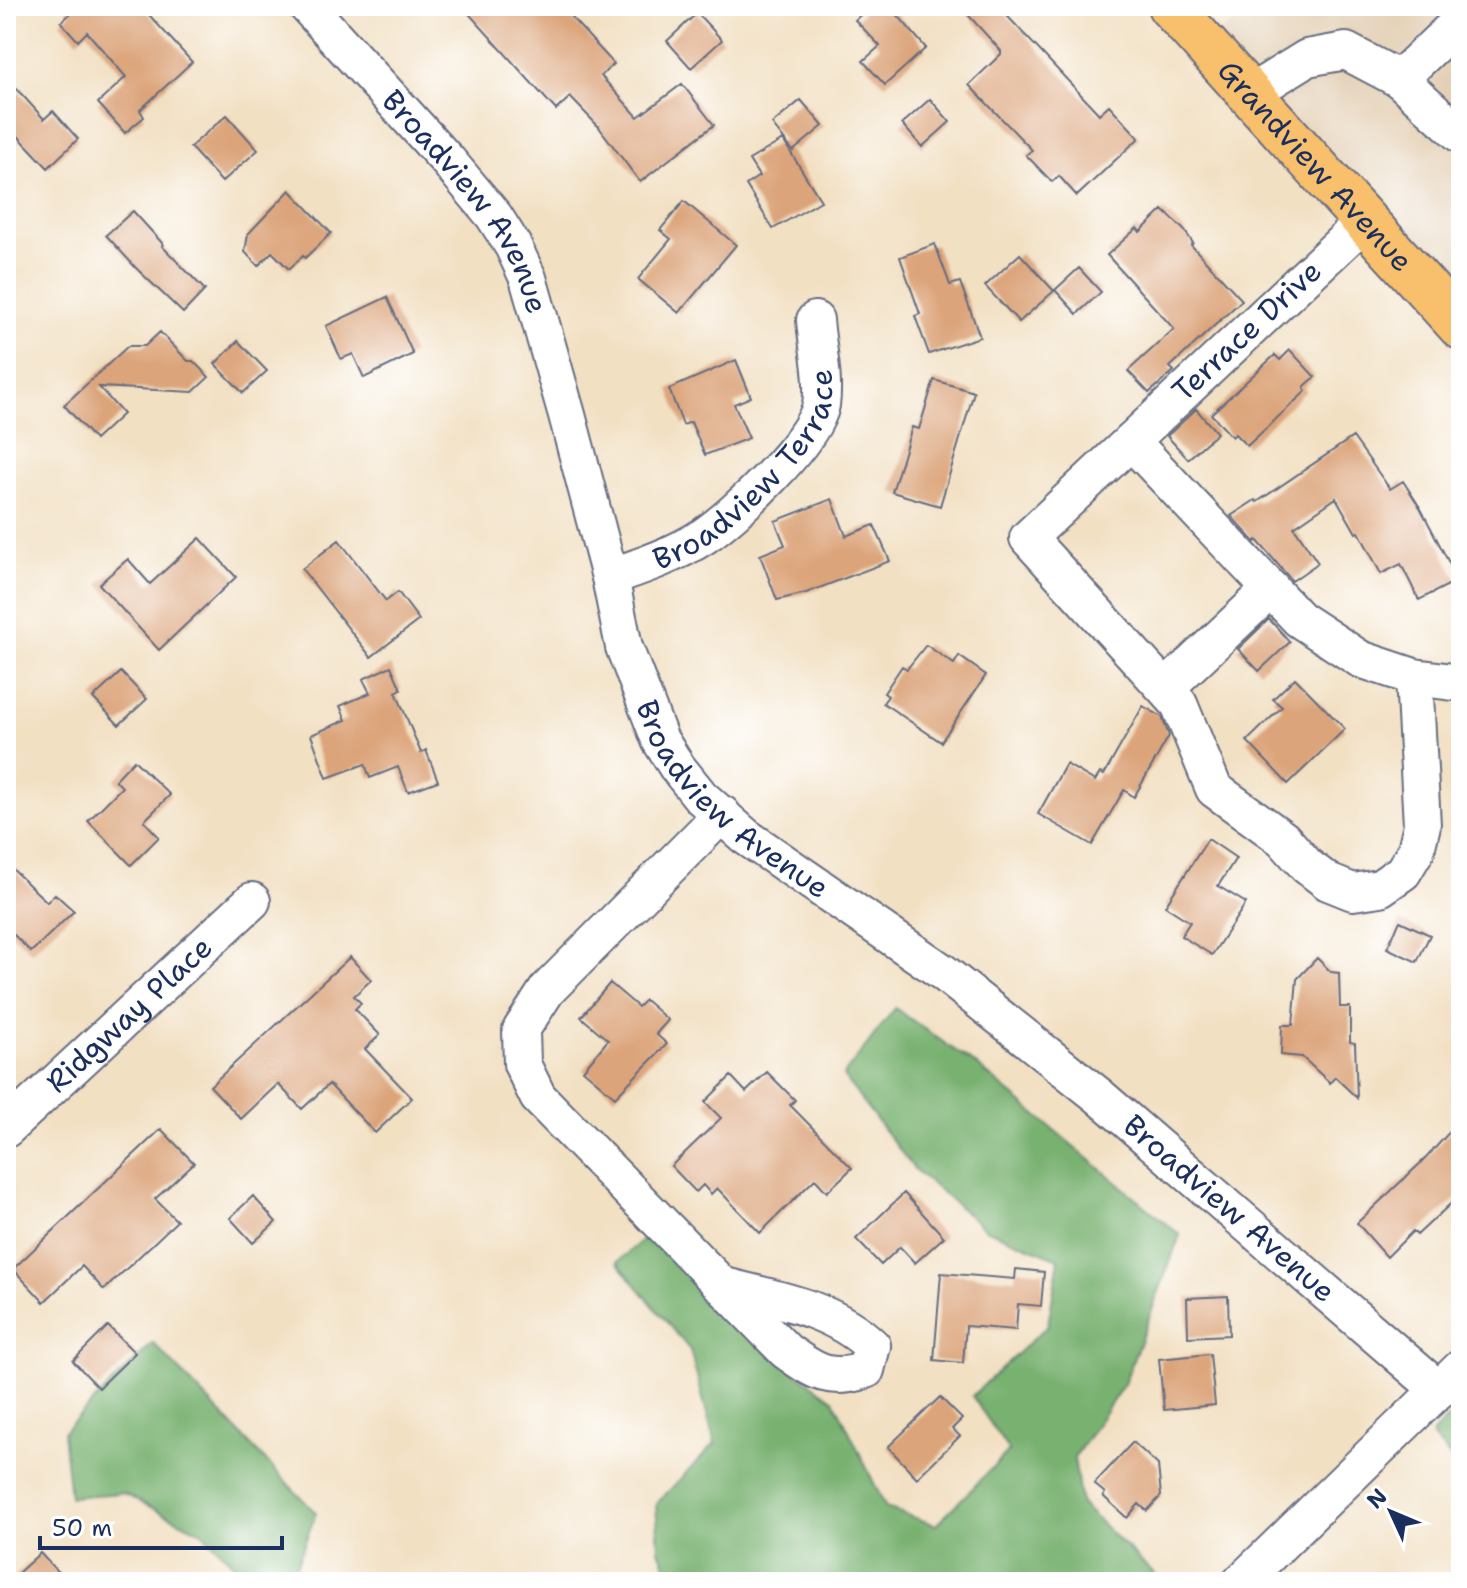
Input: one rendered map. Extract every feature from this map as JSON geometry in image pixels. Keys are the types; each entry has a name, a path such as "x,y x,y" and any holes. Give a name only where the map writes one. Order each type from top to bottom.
{"main road":[{"name":"Grandview Avenue","path":"1170,6 1461,327"}],"street":[{"name":"Broadview Avenue","path":"307,6 448,161 494,216 513,246 528,278 610,577 624,647 660,740 693,787 745,836 944,973 1450,1379"},
{"path":"1399,79 1461,20"},
{"path":"1249,94 1307,58 1346,51 1399,79 1461,135"},
{"name":"Terrace Drive","path":"1365,221 1028,538 1179,704 1214,789 1283,839 1307,866 1328,882 1353,892 1380,888 1403,872 1416,850 1422,825 1414,677"},
{"name":"Broadview Terrace","path":"610,577 662,558 704,536 742,505 805,438 821,406 815,320"},
{"path":"1131,441 1299,619 1360,659 1414,677 1461,683"},
{"path":"1166,688 1271,589"},
{"path":"722,814 547,990 521,1030 522,1064 538,1097 724,1286"},
{"name":"Ridgway Place","path":"6,1129 252,901"},
{"path":"1241,1582 1450,1379"}],"shaded area":[{"path":"1252,6 1461,6 1461,334 1203,48"}],"green space":[{"path":"895,1008 980,1068 1180,1235 1124,1384 1074,1458 1081,1504 1156,1576 1150,1582 673,1582 659,1550 656,1504 715,1444 690,1350 617,1262 653,1231 756,1344 834,1400 886,1508 936,1525 1009,1451 972,1396 1048,1325 1059,1259 985,1229 914,1169 843,1076"},
{"path":"153,1343 316,1513 290,1582 251,1582 202,1532 122,1493 70,1497 63,1432"},
{"path":"1461,1405 1461,1469 1431,1435"}],"building":[{"path":"63,6 141,6 192,62 140,110 144,117 125,133 98,103 126,77 87,32 78,41 61,22 70,14"},
{"path":"462,6 561,6 614,64 601,76 638,117 682,84 714,125 640,182 598,126 570,97 556,110"},
{"path":"870,6 890,6 926,48 885,85 863,61 880,46 855,20"},
{"path":"960,6 998,6 1099,114 1109,105 1139,138 1077,196 1059,176 1052,182 1026,155 1032,150 969,85 1001,51"},
{"path":"697,13 722,40 691,68 667,41"},
{"path":"6,77 44,119 53,111 78,139 48,168 18,136 6,147"},
{"path":"930,99 950,122 922,147 902,124"},
{"path":"801,100 823,126 793,151 772,124"},
{"path":"227,115 258,150 222,182 190,147"},
{"path":"783,140 821,201 773,229 746,185 759,176 749,160"},
{"path":"290,190 331,233 289,269 272,252 258,266 245,252 248,234"},
{"path":"684,201 736,245 679,313 638,279 671,239 660,230"},
{"path":"1163,210 1184,230 1193,243 1191,245 1242,300 1170,367 1174,371 1149,393 1128,371 1174,329 1107,255 1137,228 1140,232"},
{"path":"133,211 205,290 183,313 106,235"},
{"path":"935,244 950,285 960,282 980,337 929,354 915,316 920,314 900,257"},
{"path":"1020,254 1054,291 1019,322 985,286"},
{"path":"1079,268 1101,292 1077,314 1055,290"},
{"path":"387,297 413,354 364,378 353,354 341,359 326,326"},
{"path":"160,332 188,361 193,361 209,377 193,392 99,387 123,414 95,440 64,405 128,346 145,346"},
{"path":"238,341 267,371 243,393 215,364"},
{"path":"1290,350 1315,377 1304,387 1306,391 1247,446 1235,434 1232,437 1211,414 1275,355 1280,360"},
{"path":"736,360 751,397 734,404 749,438 705,455 691,422 683,425 669,389"},
{"path":"934,380 974,392 940,506 892,492 912,427 919,429"},
{"path":"1196,409 1217,433 1188,459 1167,436"},
{"path":"1353,437 1390,489 1403,481 1458,580 1419,600 1401,564 1381,574 1359,532 1356,533 1336,498 1294,527 1318,563 1292,581 1257,540 1255,542 1231,516"},
{"path":"832,499 846,536 874,525 890,561 806,593 777,600 760,555 785,545 775,521"},
{"path":"200,538 236,577 159,650 99,584 128,559 150,584"},
{"path":"339,540 386,601 398,592 419,620 371,657 302,569"},
{"path":"1269,619 1290,642 1259,671 1238,649"},
{"path":"926,645 954,664 959,656 986,675 941,742 883,703 888,696 884,693 902,666 907,669"},
{"path":"391,666 401,689 396,692 421,753 426,750 438,781 408,792 398,767 370,778 365,764 327,778 311,735 346,720 340,706 370,693 363,679"},
{"path":"121,672 147,699 119,725 93,698"},
{"path":"1295,678 1345,729 1288,784 1247,741 1282,707 1273,699"},
{"path":"1143,706 1162,717 1169,736 1134,797 1124,790 1092,845 1038,814 1066,764 1095,781 1100,773 1104,775"},
{"path":"134,760 170,795 144,821 159,837 131,865 88,821 122,787 115,780"},
{"path":"1208,839 1236,858 1218,886 1246,903 1212,955 1181,936 1190,922 1165,906"},
{"path":"6,863 47,902 55,894 74,911 31,952 6,927"},
{"path":"1400,921 1430,935 1417,962 1387,948"},
{"path":"350,957 371,980 354,996 361,1003 355,1009 380,1035 365,1049 412,1098 375,1133 329,1084 302,1109 278,1084 241,1119 210,1086"},
{"path":"1317,958 1331,972 1339,973 1340,1007 1350,1007 1350,1042 1355,1043 1357,1098 1335,1077 1330,1083 1302,1057 1281,1055 1282,1025 1293,1025 1297,979"},
{"path":"610,983 638,1007 645,1000 668,1020 656,1034 667,1044 615,1097 583,1070 608,1040 581,1017"},
{"path":"767,1072 795,1100 790,1105 852,1168 827,1192 815,1179 760,1233 717,1188 711,1194 703,1185 696,1192 671,1166 721,1118 705,1102 731,1076 746,1092"},
{"path":"1461,1119 1461,1194 1417,1235 1413,1231 1387,1257 1357,1223 1427,1157"},
{"path":"161,1129 194,1163 155,1199 177,1221 104,1290 82,1266 44,1302 13,1269"},
{"path":"904,1193 944,1237 915,1263 900,1247 881,1265 856,1239"},
{"path":"253,1196 276,1222 253,1243 230,1218"},
{"path":"1016,1269 1044,1272 1041,1306 1018,1304 1016,1330 966,1326 963,1363 934,1360 941,1273 1015,1279"},
{"path":"1228,1296 1229,1335 1188,1337 1187,1298"},
{"path":"108,1326 135,1353 99,1388 73,1361"},
{"path":"1210,1354 1215,1405 1164,1410 1159,1359"},
{"path":"940,1397 962,1419 952,1429 960,1436 917,1478 888,1447"},
{"path":"1133,1442 1158,1465 1161,1496 1147,1511 1139,1504 1127,1518 1094,1484"},
{"path":"40,1553 67,1582 8,1582"}]}
